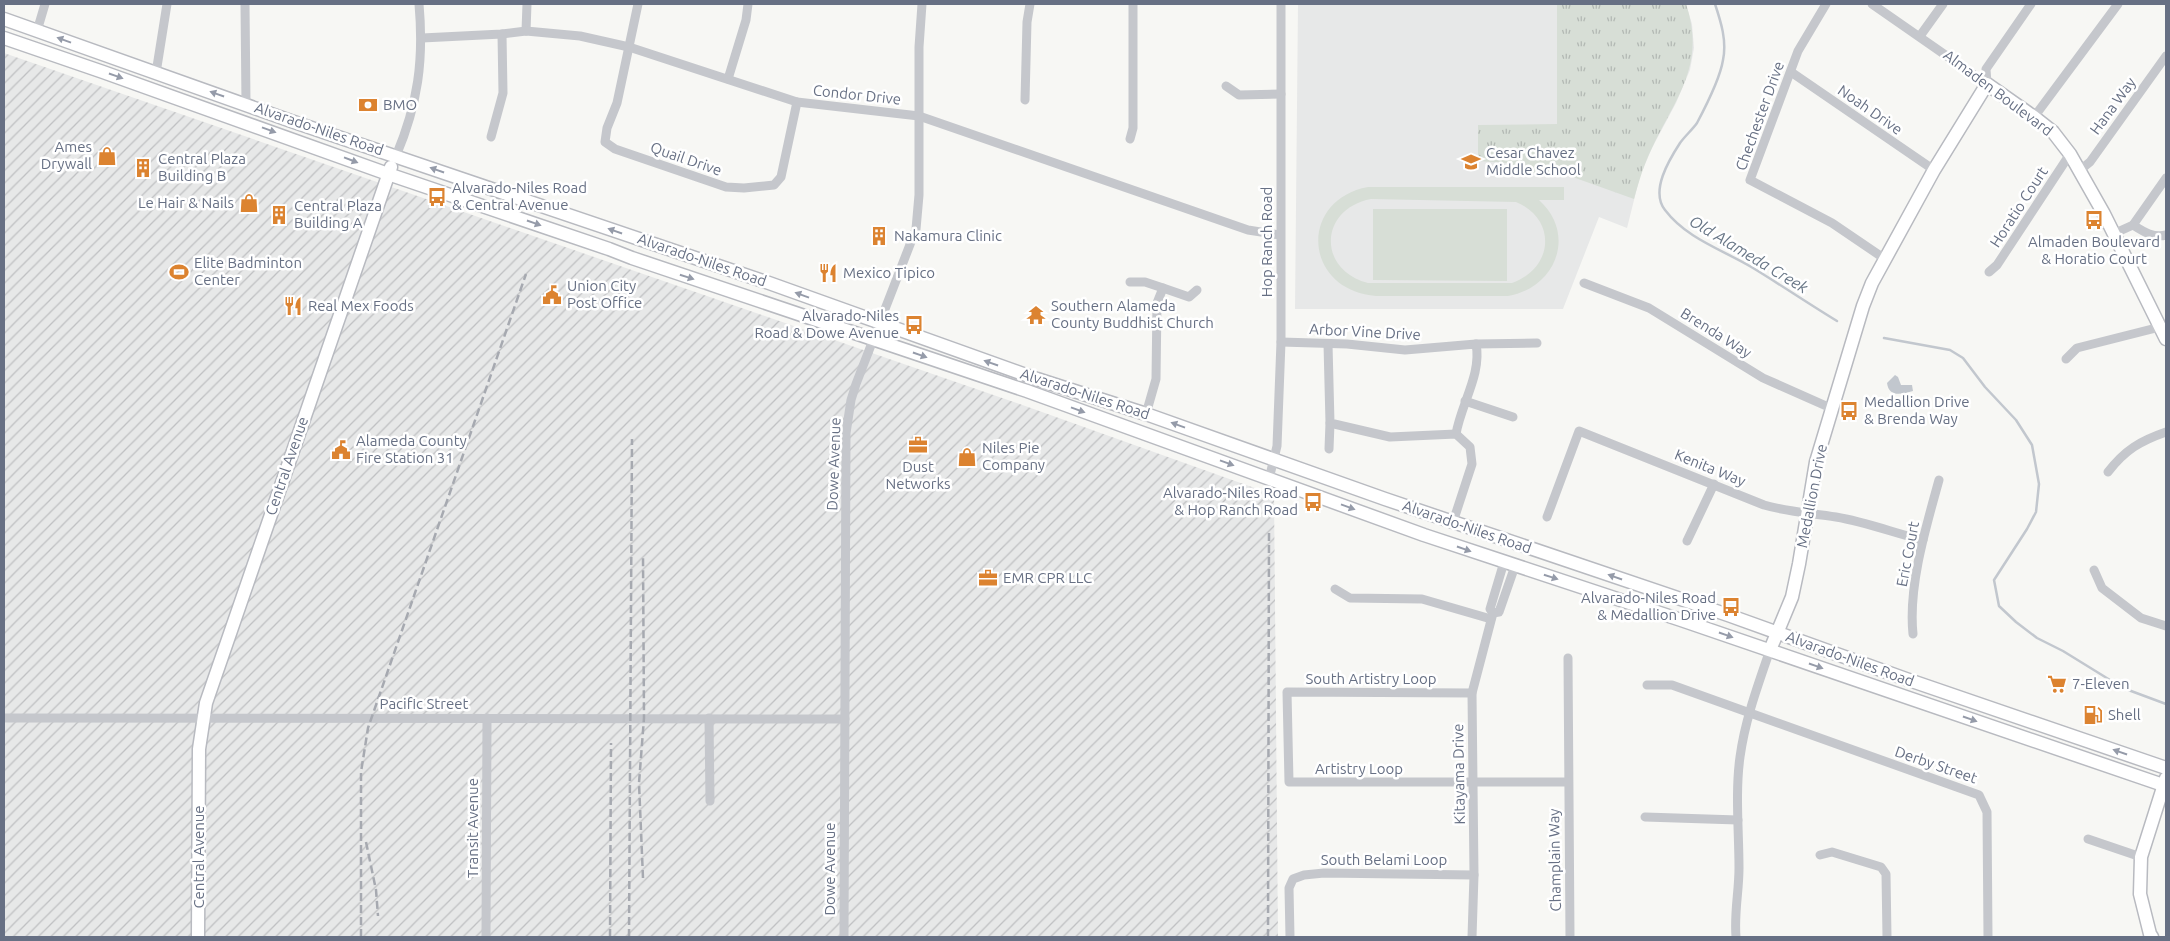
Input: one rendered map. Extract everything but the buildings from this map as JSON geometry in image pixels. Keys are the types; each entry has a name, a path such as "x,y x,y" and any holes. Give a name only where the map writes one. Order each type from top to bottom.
{"main road":[{"name":"Alvarado-Niles Road","path":"4,19 396,156 769,283 1037,380 1146,414 2166,768"},
{"name":"Alvarado-Niles Road","path":"4,38 388,174 1034,394 1509,564 2166,783"},
{"name":"Almaden Boulevard","path":"1987,84 2034,116 2053,132 2070,154 2104,214 2166,339"},
{"name":"Medallion Drive","path":"1770,650 1792,597 1816,462 1863,306 1872,283 1934,170 1987,84"},
{"name":"Central Avenue","path":"198,937 199,749 202,718 209,689 388,174 396,156"},
{"path":"2148,936 2140,894 2141,857 2166,783"}],"street":[{"path":"37,31 45,4"},
{"path":"156,73 168,4"},
{"path":"245,4 246,104"},
{"name":"Central Avenue","path":"396,156 411,113 420,74 422,38 419,4"},
{"path":"526,31 527,4"},
{"path":"629,47 638,4"},
{"path":"728,80 746,20 748,4"},
{"name":"Dowe Avenue","path":"844,937 846,433 851,400 916,229 919,195 918,47 922,4"},
{"path":"1025,100 1027,22 1030,4"},
{"path":"1130,139 1133,128 1133,4"},
{"name":"Hop Ranch Road","path":"1269,479 1275,460 1281,342 1281,4"},
{"name":"Chechester Drive","path":"1826,4 1798,51 1750,180 1832,223 1885,259"},
{"name":"Almaden Boulevard","path":"1872,4 1987,84"},
{"path":"1920,36 1943,4"},
{"path":"1987,84 1986,69 2030,4"},
{"path":"2034,116 2118,4"},
{"name":"Condor Drive","path":"422,38 526,31 580,36 629,47 797,102 919,116 1248,230 1280,235"},
{"path":"491,137 503,92 502,34"},
{"name":"Quail Drive","path":"629,47 617,103 607,128 605,142 615,149 726,187 744,188 774,185 782,176 797,102"},
{"name":"Hana Way","path":"2080,170 2090,162 2166,56"},
{"name":"Noah Drive","path":"1791,72 1934,170"},
{"path":"1226,86 1239,94 1281,94"},
{"name":"Horatio Court","path":"1989,272 1997,266 2070,154"},
{"path":"2113,234 2133,225 2166,178"},
{"path":"2133,225 2148,235 2159,237 2166,235"},
{"path":"1130,282 1145,282 1189,297 1197,290"},
{"name":"Brenda Way","path":"1584,283 1649,308 1763,378 1833,409"},
{"path":"1146,414 1156,379 1158,303 1163,288"},
{"path":"2066,359 2077,348 2160,327"},
{"name":"Arbor Vine Drive","path":"1281,342 1405,350 1476,344 1537,343"},
{"path":"1328,344 1329,449"},
{"path":"1456,434 1477,366 1478,354 1476,344"},
{"path":"1465,401 1513,417"},
{"path":"1330,423 1390,437 1456,434 1470,447 1472,464 1453,522"},
{"name":"Kenita Way","path":"1547,517 1578,431 1764,505 1867,523 1895,534 1923,540"},
{"path":"2108,472 2118,460 2142,440 2166,432"},
{"name":"Eric Court","path":"1913,634 1911,613 1923,540 1939,480"},
{"path":"1687,541 1714,484"},
{"name":"Kitayama Drive","path":"1472,937 1474,875 1472,693 1492,616 1490,609 1509,564"},
{"path":"2094,570 2102,588 2141,618 2166,626"},
{"path":"1335,589 1350,598 1422,599 1492,616"},
{"name":"Medallion Drive","path":"1736,937 1734,915 1739,871 1740,759 1748,714 1770,650"},
{"name":"Champlain Way","path":"1568,658 1570,937"},
{"name":"Derby Street","path":"1647,684 1672,684 1748,714 1979,795 1987,812 1988,937"},
{"name":"South Artistry Loop","path":"1287,739 1287,692 1472,693"},
{"name":"Pacific Street","path":"4,718 845,719"},
{"name":"Transit Avenue","path":"486,937 488,718"},
{"path":"709,718 710,801"},
{"name":"Artistry Loop","path":"1287,739 1289,782 1472,783"},
{"path":"1472,783 1568,782"},
{"path":"1645,817 1738,820"},
{"path":"2088,839 2141,857"},
{"path":"1820,855 1832,852 1880,868 1886,874 1887,937"},
{"name":"South Belami Loop","path":"1290,937 1289,888 1293,879 1304,875 1351,872 1474,875"}],"shaded area":[{"name":"Cesar Chavez Middle School","path":"1298,4 1686,4 1692,24 1694,48 1690,70 1640,176 1627,228 1599,217 1563,309 1295,309"},
{"path":"4,53 1028,407 1274,495 1278,937 4,937"},
{"path":"1895,375 1898,377 1901,385 1912,385 1913,391 1897,394 1890,391 1887,383"}],"green space":[{"path":"1557,4 1686,4 1693,44 1691,62 1679,95 1647,160 1634,199 1567,175 1534,173 1517,169 1506,163 1478,161 1478,125 1557,124"},
{"path":"1368,187 1564,187 1564,200 1539,200 1551,214 1557,228 1559,243 1556,258 1549,271 1538,282 1525,291 1508,296 1376,296 1352,290 1334,278 1323,262 1318,244 1321,226 1329,209 1345,195","holes":["1371,199 1516,202 1529,210 1539,220 1544,231 1545,243 1543,255 1536,266 1526,276 1512,283 1368,283 1351,276 1340,266 1333,253 1331,240 1334,227 1341,215 1354,205"]},
{"path":"1373,209 1507,209 1507,281 1373,280"}],"waterway":[{"name":"Old Alameda Creek","path":"1715,4 1724,39 1724,53 1719,75 1697,123 1680,143 1666,167 1660,185 1659,194 1661,202 1665,210 1684,229 1753,268 1837,321"},
{"name":"Old Alameda Creek","path":"1884,338 1950,350 1963,358 1985,387 2016,420 2032,445 2039,484 2036,512 1994,580 1999,606 2037,638 2063,651 2123,688 2166,704"}],"railway":[{"path":"361,937 361,772 368,728 526,274"},
{"path":"629,937 632,439"},
{"path":"1268,937 1269,533"},
{"path":"643,556 644,718 639,783 643,878"},
{"path":"610,937 611,743"},
{"path":"366,842 376,890 378,916"}],"place":[{"name":"BMO","path":"368,105"},
{"name":"Ames Drywall","path":"107,156"},
{"name":"Cesar Chavez Middle School","path":"1471,162"},
{"name":"Central Plaza Building B","path":"143,168"},
{"name":"Alvarado-Niles Road & Central Avenue","path":"437,197"},
{"name":"Le Hair & Nails","path":"249,203"},
{"name":"Central Plaza Building A","path":"279,215"},
{"name":"Almaden Boulevard & Horatio Court","path":"2094,220"},
{"name":"Nakamura Clinic","path":"879,236"},
{"name":"Elite Badminton Center","path":"179,272"},
{"name":"Mexico Tipico","path":"828,273"},
{"name":"Union City Post Office","path":"552,295"},
{"name":"Real Mex Foods","path":"293,306"},
{"name":"Southern Alameda County Buddhist Church","path":"1036,315"},
{"name":"Alvarado-Niles Road & Dowe Avenue","path":"914,325"},
{"name":"Medallion Drive & Brenda Way","path":"1849,411"},
{"name":"Dust Networks","path":"918,445"},
{"name":"Alameda County Fire Station 31","path":"341,450"},
{"name":"Niles Pie Company","path":"967,457"},
{"name":"Alvarado-Niles Road & Hop Ranch Road","path":"1313,502"},
{"name":"EMR CPR LLC","path":"988,578"},
{"name":"Alvarado-Niles Road & Medallion Drive","path":"1731,607"},
{"name":"7-Eleven","path":"2057,684"},
{"name":"Shell","path":"2093,715"}]}
